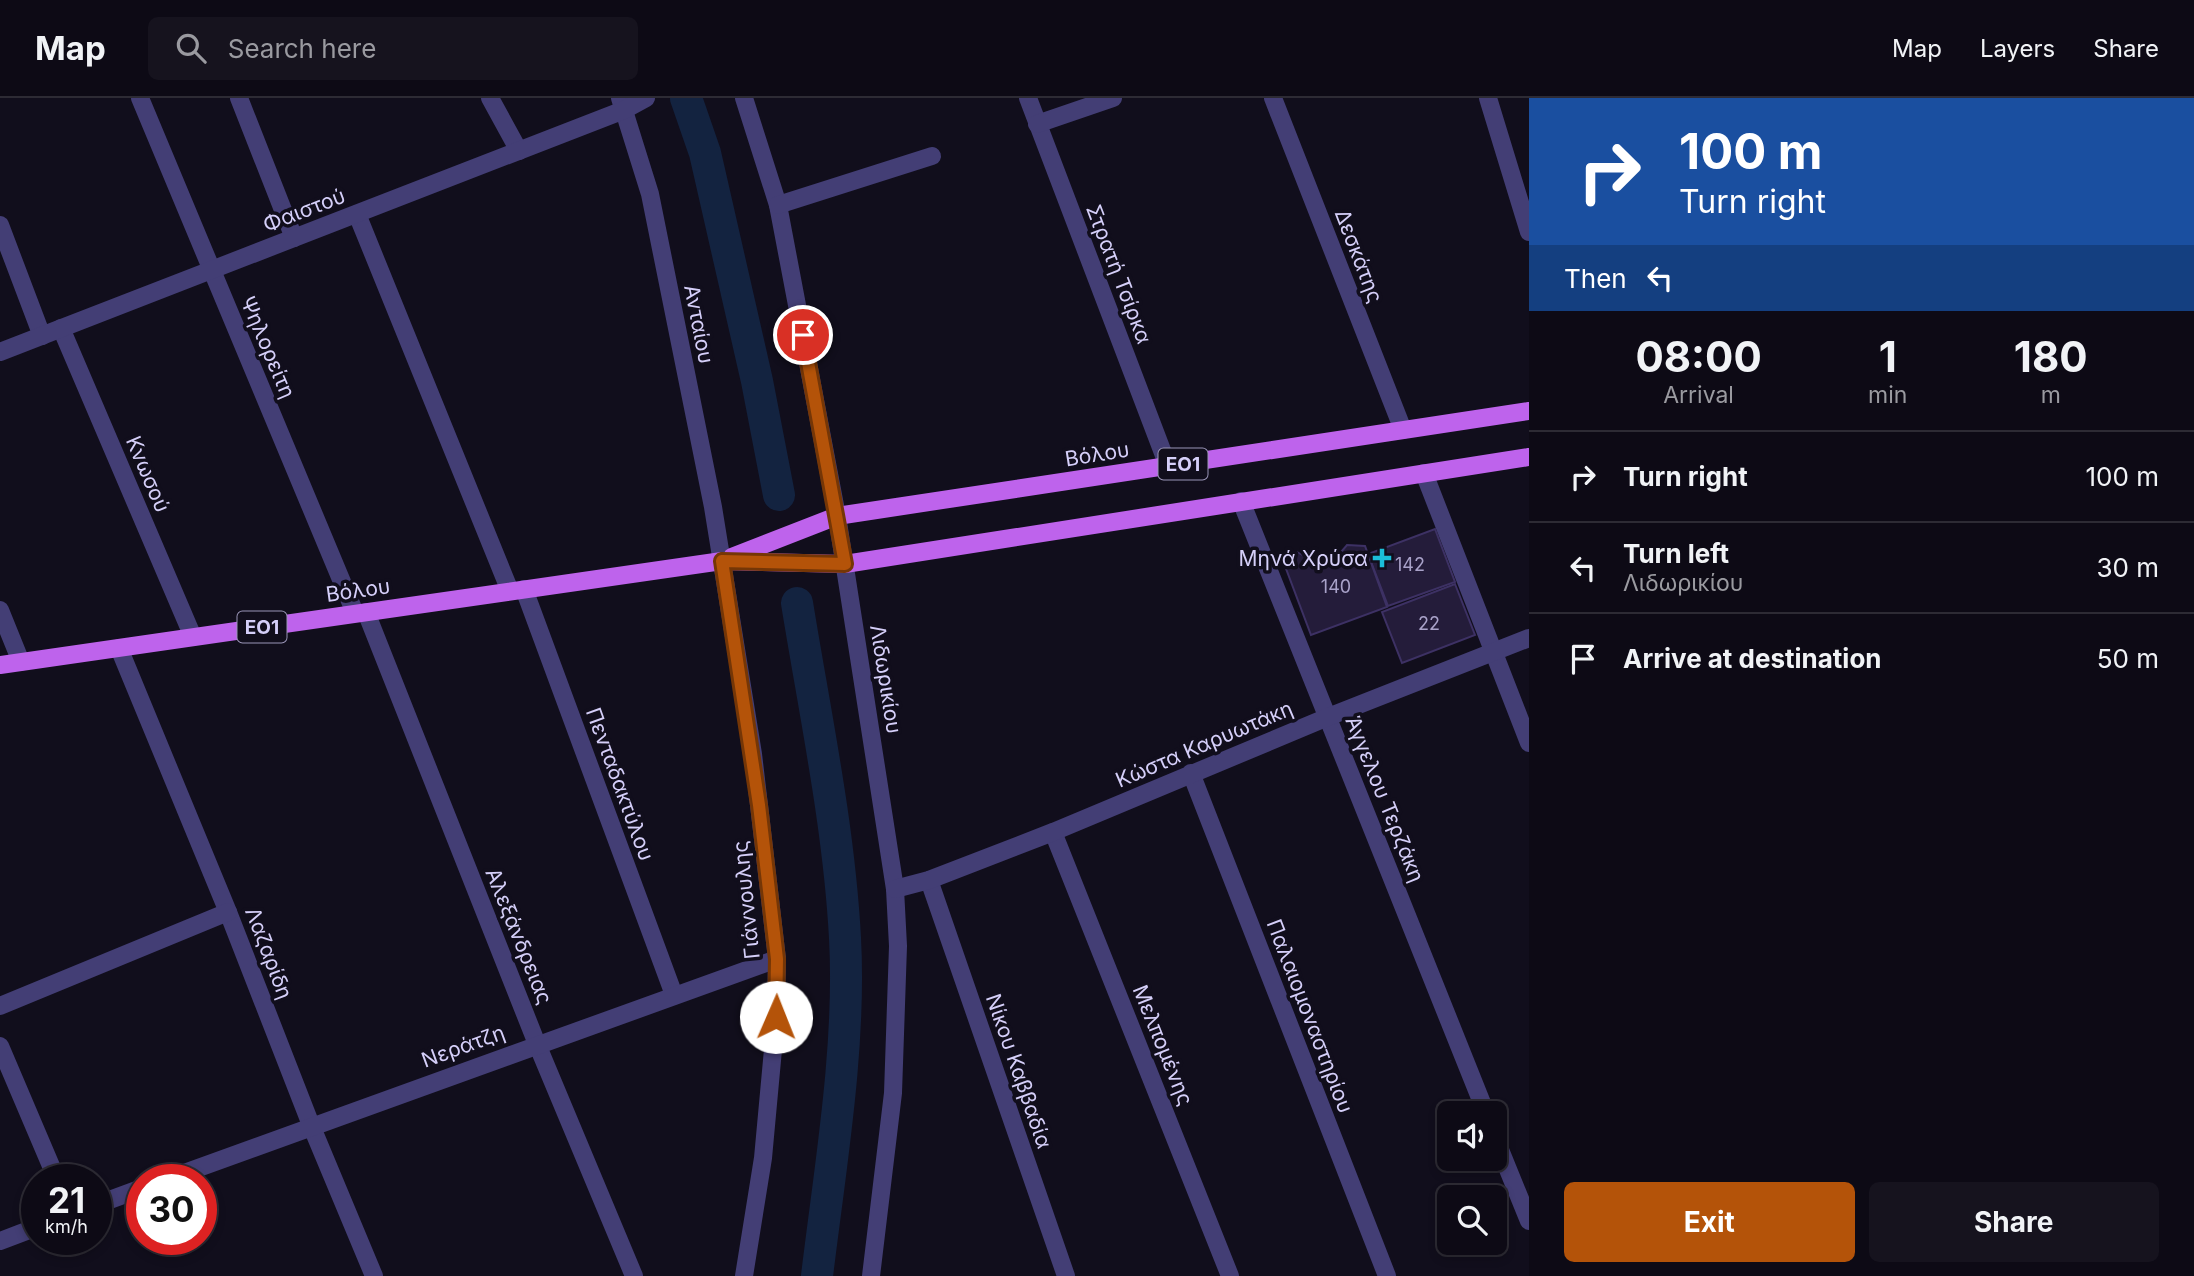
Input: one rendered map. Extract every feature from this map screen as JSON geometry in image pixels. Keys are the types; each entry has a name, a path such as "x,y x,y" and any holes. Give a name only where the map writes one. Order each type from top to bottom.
{"main road":[{"name":"Βόλου","path":"837,516 1529,411"},
{"name":"ΕΟ1","path":"722,561 845,564 1529,457"},
{"name":"ΕΟ1","path":"722,561 837,516"},
{"name":"Βόλου","path":"0,665 722,561"}],"street":[{"name":"Ψηλορείτη","path":"140,98 211,270 361,613"},
{"path":"240,98 294,238"},
{"path":"491,98 519,151"},
{"name":"Φαιστού","path":"0,352 519,151 622,104 646,98"},
{"name":"Λιδωρικίου","path":"744,98 778,205 837,516 895,889 898,946 892,1093 872,1276"},
{"name":"Στρατή Τσίρκα","path":"1028,98 1168,466"},
{"path":"1037,124 1114,98"},
{"name":"Δεσκάτης","path":"1273,98 1403,430"},
{"path":"1488,98 1529,232"},
{"name":"Ανταίου","path":"622,104 650,194 722,561"},
{"path":"778,205 932,156"},
{"name":"Πενταδακτύλου","path":"356,214 517,590 674,995"},
{"path":"0,225 42,336"},
{"name":"Κνωσού","path":"61,328 193,637"},
{"path":"1424,473 1529,743"},
{"name":"Άγγελου Τερζάκη","path":"1241,501 1481,1101"},
{"name":"Γιάννουλης","path":"722,561 753,754 777,959 776,1017 763,1158 744,1276"},
{"path":"0,610 21,662"},
{"name":"Αλεξάνδρειας","path":"361,613 634,1276"},
{"name":"Κώστα Καρυωτάκη","path":"895,889 929,880 1054,832 1328,717 1529,638"},
{"name":"Λαζαρίδη","path":"119,648 373,1276"},
{"name":"Παλαιομοναστηρίου","path":"1191,773 1387,1276"},
{"name":"Μελπομένης","path":"1054,832 1230,1276"},
{"name":"Νίκου Καββαδία","path":"929,880 1066,1276"},
{"path":"0,1006 228,912"},
{"name":"Νεράτζη","path":"207,1164 777,959"},
{"path":"0,1046 50,1164"},
{"path":"1507,1167 1529,1221"},
{"path":"0,1241 21,1233"}],"building":[{"path":"1435,529 1455,582 1388,606 1368,554"},
{"path":"1347,545 1365,546 1387,607 1311,635 1282,558 1297,552 1320,565 1336,558"},
{"path":"1455,584 1475,635 1402,663 1382,612"}],"waterway":[{"path":"686,98 705,153 757,381 779,495"},
{"path":"797,603 832,812 845,938 842,1064 817,1276"}],"place":[{"name":"Μηνά Χρύσα","path":"1382,558"}],"route":[{"path":"776,1017 777,959 753,754 722,561 845,564 803,335"}]}
